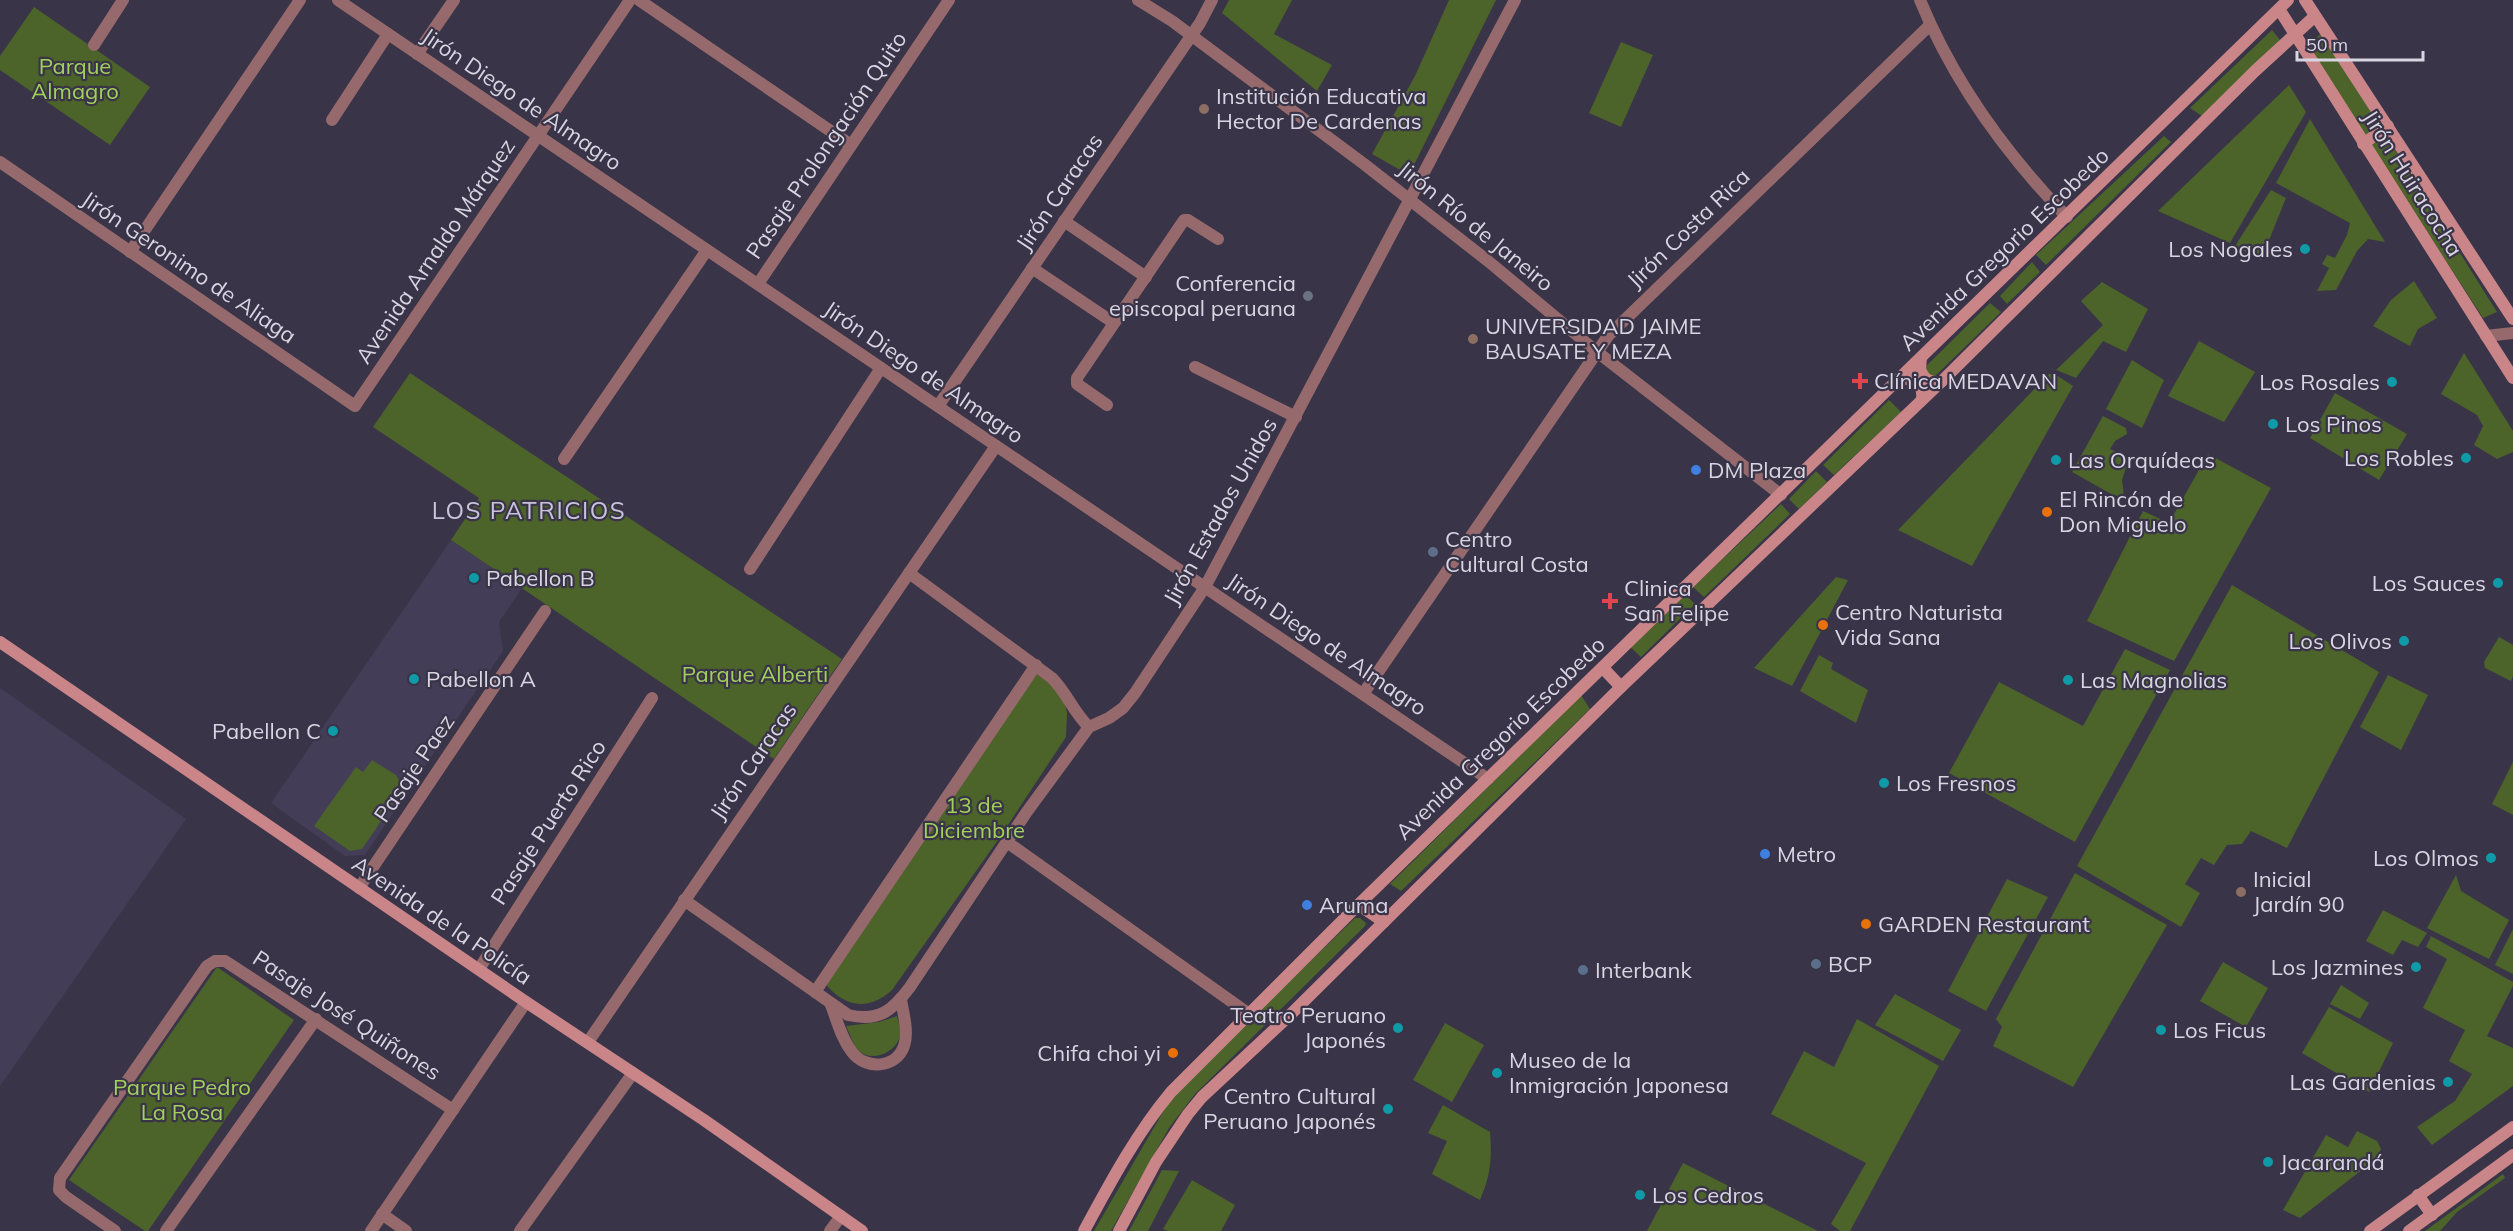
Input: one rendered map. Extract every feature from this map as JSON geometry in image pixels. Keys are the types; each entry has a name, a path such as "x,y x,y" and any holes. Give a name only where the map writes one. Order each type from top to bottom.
{"street":[{"path":"94,45 123,0"},
{"path":"130,252 300,0"},
{"name":"Jirón Diego de Almagro","path":"338,0 1488,779"},
{"path":"417,54 454,0"},
{"name":"Avenida Arnaldo Márquez","path":"356,406 630,0"},
{"path":"639,0 851,145"},
{"name":"Pasaje Prolongación Quito","path":"758,284 949,0"},
{"name":"Jirón Río de Janeiro","path":"1138,0 1191,35 1410,200 1488,261 1596,351 1781,495"},
{"name":"Jirón Caracas","path":"938,406 1191,35 1212,0"},
{"name":"Jirón Estados Unidos","path":"684,900 848,1015 863,1018 878,1015 893,1008 1089,727 1109,718 1123,708 1136,693 1205,587 1515,0"},
{"path":"1920,0 1952,68 1976,108 2034,183 2067,218"},
{"name":"Jirón Huiracocha","path":"2305,0 2513,319"},
{"name":"Jirón Huiracocha","path":"2284,4 2295,35 2513,378"},
{"name":"Avenida Gregorio Escobedo","path":"1086,1230 1160,1104 1359,904 2067,218 2284,4"},
{"path":"1119,1231 1156,1162 1188,1114 1621,687 1941,382 2315,16"},
{"name":"Jirón Costa Rica","path":"1363,694 1608,336 1930,25"},
{"path":"332,120 388,34"},
{"path":"2363,144 2388,126"},
{"name":"Jirón Geronimo de Aliaga","path":"0,162 356,406"},
{"path":"1107,405 1076,381 1114,323 1184,220 1188,220 1218,239"},
{"path":"1064,221 1146,277"},
{"name":"Pasaje Prolongación Quito","path":"564,459 707,250"},
{"path":"1032,268 1114,323"},
{"path":"2486,336 2513,333"},
{"path":"1921,358 1920,369 1925,379 1930,382 1941,382"},
{"path":"1195,367 1296,417"},
{"path":"750,569 881,368"},
{"path":"1901,379 1910,378 1917,382 1922,390 1922,399"},
{"name":"Jirón Caracas","path":"588,1042 996,446"},
{"path":"909,573 1036,665 1062,688 1076,713 1089,727"},
{"name":"Pasaje Paez","path":"359,888 545,611"},
{"name":"Avenida de la Policía","path":"0,642 862,1231"},
{"path":"815,992 1036,665"},
{"path":"1603,668 1621,687"},
{"name":"Pasaje Puerto Rico","path":"479,969 652,698"},
{"path":"1007,842 1249,1014"},
{"path":"1359,904 1384,922"},
{"name":"Pasaje José Quiñones","path":"116,1231 66,1197 59,1190 60,1178 207,966 216,961 225,960 453,1110"},
{"name":"Jirón Estados Unidos","path":"831,1005 850,1050 865,1064 874,1066 892,1060 904,1045 906,1033 901,999"},
{"path":"371,1231 526,1002"},
{"path":"166,1231 316,1019"},
{"path":"520,1231 633,1073"},
{"path":"2370,1231 2513,1127"},
{"path":"2409,1231 2513,1155"},
{"path":"2418,1195 2432,1215"},
{"path":"382,1214 406,1231"},
{"path":"830,1231 841,1216"}],"shaded area":[{"path":"451,540 522,588 499,622 503,651 365,855 345,856 271,803"},
{"path":"0,688 186,819 0,1086"}],"green space":[{"path":"1229,0 1292,0 1274,34 1332,65 1317,91 1222,13"},
{"path":"1449,0 1496,0 1409,175 1372,154 1415,76"},
{"name":"Parque Almagro","path":"34,7 150,87 110,145 0,70 0,56"},
{"path":"2272,30 2280,40 2202,116 2190,108"},
{"path":"2322,33 2497,312 2483,318 2306,45"},
{"path":"1621,42 1653,55 1621,127 1589,113"},
{"path":"2289,85 2306,112 2230,243 2158,211"},
{"path":"2310,119 2385,242 2368,239 2357,251 2336,290 2317,291 2329,268 2322,264 2327,255 2335,258 2347,235 2350,223 2276,183"},
{"path":"2164,136 2171,142 2046,265 2036,255"},
{"path":"2271,190 2286,198 2261,260 2235,246"},
{"path":"2032,262 2040,272 2007,304 2000,296"},
{"path":"2414,281 2437,318 2418,329 2410,346 2373,326 2391,300"},
{"path":"2102,282 2148,309 2126,352 2103,341 2076,378 2056,370 2103,325 2081,301"},
{"path":"1990,303 2001,312 1929,382 1919,373"},
{"path":"2199,341 2255,372 2224,422 2168,396"},
{"path":"2464,353 2513,431 2513,452 2497,459 2474,445 2483,426 2477,415 2441,394"},
{"path":"2132,360 2164,380 2142,428 2106,409"},
{"name":"Parque Alberti","path":"410,373 842,659 774,759 451,540 479,498 373,427"},
{"path":"2049,374 2056,375 2073,386 1972,566 1898,530"},
{"path":"2335,393 2407,434 2379,480 2310,438"},
{"path":"1889,400 1901,412 1834,475 1823,465"},
{"path":"2103,416 2126,428 2127,434 2115,441 2110,449 2129,458 2122,480 2124,497 2113,495 2072,472"},
{"path":"2208,454 2271,488 2174,661 2087,621 2143,511 2169,523"},
{"path":"1816,471 1827,482 1799,509 1789,499"},
{"path":"1781,504 1790,514 1704,597 1693,587"},
{"path":"1836,577 1848,580 1792,686 1754,668"},
{"path":"2232,585 2379,672 2287,848 2251,831 2242,844 2227,845 2214,865 2201,858 2185,884 2200,893 2181,927 2077,866"},
{"path":"1684,593 1695,604 1641,657 1629,646"},
{"path":"2499,637 2513,645 2511,681 2485,668 2484,662"},
{"path":"2125,649 2170,670 2075,842 1949,773 1999,682 2083,726"},
{"path":"1819,655 1833,663 1831,669 1868,690 1856,723 1800,691"},
{"name":"13 de Diciembre","path":"1033,672 1058,688 1067,713 1066,737 998,840 892,990 874,1002 865,1004 856,1004 839,997 824,982"},
{"path":"2388,675 2428,695 2401,750 2360,727"},
{"path":"1581,695 1590,709 1401,891 1390,884"},
{"path":"372,760 396,775 400,782 399,795 362,849 350,851 314,826 356,767 363,772"},
{"path":"2513,762 2513,815 2492,804"},
{"path":"2075,873 2167,925 2073,1087 1993,1046 2002,1027 1996,1019"},
{"path":"2456,875 2461,891 2509,920 2489,959 2427,928"},
{"path":"2007,879 2048,897 1986,1011 1948,991"},
{"path":"2383,910 2427,933 2418,947 2402,940 2393,955 2366,941"},
{"path":"1355,918 1360,918 1366,923 1365,926 1195,1094 1169,1128 1111,1231 1094,1231 1167,1105 1196,1072"},
{"path":"2513,929 2513,974 2495,965"},
{"path":"2431,936 2513,982 2487,1036 2513,1048 2513,1086 2432,1145 2417,1127 2455,1101 2472,1074 2449,1061 2465,1030 2423,1008 2447,959 2426,947"},
{"path":"2223,962 2268,988 2246,1027 2200,1001"},
{"name":"Parque Pedro La Rosa","path":"217,967 294,1020 148,1231 145,1231 69,1180"},
{"path":"2341,985 2369,1003 2360,1019 2330,1004"},
{"path":"1895,994 1961,1030 1943,1061 1875,1025"},
{"path":"2329,1007 2393,1043 2369,1092 2302,1053"},
{"path":"897,1016 899,1039 892,1049 881,1055 869,1056 859,1051 846,1026 879,1022"},
{"path":"1857,1019 1939,1066 1850,1231 1840,1231 1831,1224 1866,1163 1771,1114 1804,1051 1834,1067"},
{"path":"1445,1023 1484,1045 1452,1102 1413,1080"},
{"path":"1443,1105 1490,1132 1490,1166 1480,1200 1432,1174 1447,1141 1428,1133"},
{"path":"2357,1131 2377,1141 2381,1149 2376,1159 2300,1218 2283,1210 2326,1135 2348,1147"},
{"path":"1683,1163 1818,1231 1647,1231"},
{"path":"1162,1170 1179,1171 1148,1231 1129,1231"},
{"path":"2503,1174 2505,1178 2457,1212 2440,1231 2425,1231"},
{"path":"1192,1180 1235,1205 1221,1231 1168,1231 1163,1229"}],"place":[{"name":"Institución Educativa Hector De Cardenas","path":"1204,109"},
{"name":"Los Nogales","path":"2305,249"},
{"name":"Conferencia episcopal peruana","path":"1308,296"},
{"name":"UNIVERSIDAD JAIME BAUSATE Y MEZA","path":"1473,339"},
{"name":"Clínica MEDAVAN","path":"1860,381"},
{"name":"Los Rosales","path":"2392,382"},
{"name":"Los Pinos","path":"2273,424"},
{"name":"Los Robles","path":"2466,458"},
{"name":"Las Orquídeas","path":"2056,460"},
{"name":"DM Plaza","path":"1696,470"},
{"name":"El Rincón de Don Miguelo","path":"2047,512"},
{"name":"Centro Cultural Costa","path":"1433,552"},
{"name":"Pabellon B","path":"474,578"},
{"name":"Los Sauces","path":"2498,583"},
{"name":"Clinica San Felipe","path":"1610,601"},
{"name":"Centro Naturista Vida Sana","path":"1823,625"},
{"name":"Los Olivos","path":"2404,641"},
{"name":"Pabellon A","path":"414,679"},
{"name":"Las Magnolias","path":"2068,680"},
{"name":"Pabellon C","path":"333,731"},
{"name":"Los Fresnos","path":"1884,783"},
{"name":"Metro","path":"1765,854"},
{"name":"Los Olmos","path":"2491,858"},
{"name":"Inicial Jardín 90","path":"2241,892"},
{"name":"Aruma","path":"1307,905"},
{"name":"GARDEN Restaurant","path":"1866,924"},
{"name":"BCP","path":"1816,964"},
{"name":"Los Jazmines","path":"2416,967"},
{"name":"Interbank","path":"1583,970"},
{"name":"Teatro Peruano Japonés","path":"1398,1028"},
{"name":"Los Ficus","path":"2161,1030"},
{"name":"Chifa choi yi","path":"1173,1053"},
{"name":"Museo de la Inmigración Japonesa","path":"1497,1073"},
{"name":"Las Gardenias","path":"2448,1082"},
{"name":"Centro Cultural Peruano Japonés","path":"1388,1109"},
{"name":"Jacarandá","path":"2268,1162"},
{"name":"Los Cedros","path":"1640,1195"}],"district":[{"name":"LOS PATRICIOS","path":"529,510"}]}
